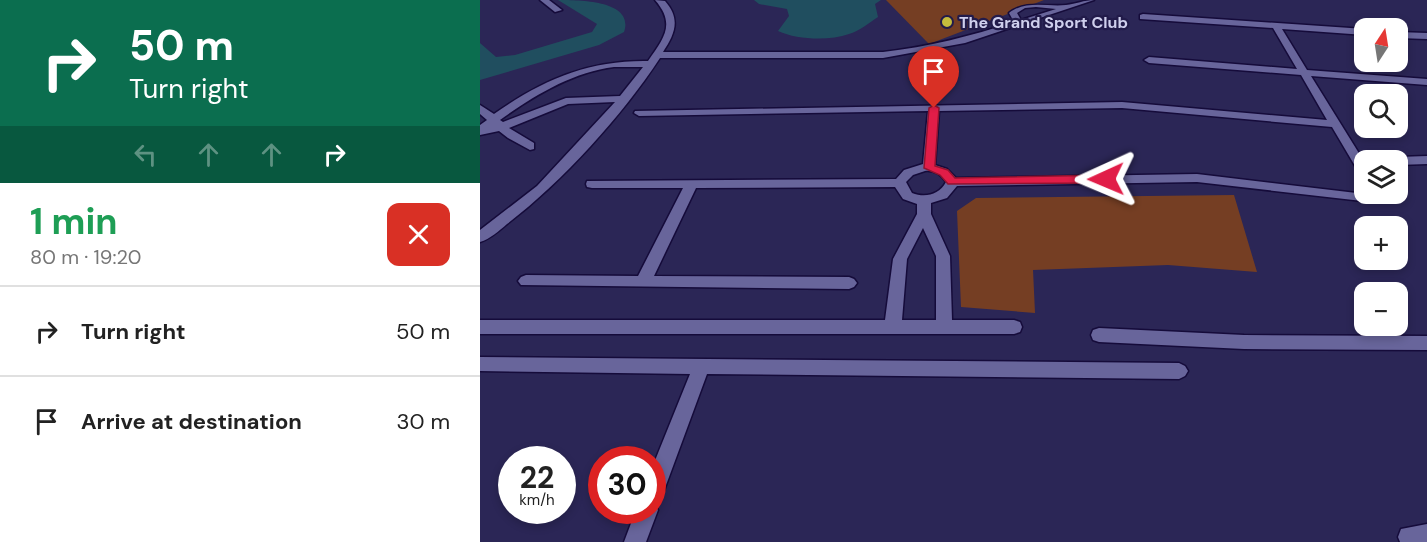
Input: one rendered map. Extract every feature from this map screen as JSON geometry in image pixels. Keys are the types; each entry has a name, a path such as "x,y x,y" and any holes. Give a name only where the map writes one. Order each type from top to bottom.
{"street":[{"path":"544,0 558,10"},
{"path":"480,237 543,188 654,60 668,38 672,19 666,6 659,0"},
{"path":"497,123 550,86 583,72 609,65 654,60 913,53 943,46 1090,0"},
{"path":"1019,23 1013,13 1020,6 1046,4 1065,8"},
{"path":"1143,17 1354,31"},
{"path":"1276,26 1354,152"},
{"path":"1408,35 1427,36"},
{"path":"1149,60 1427,82"},
{"path":"480,131 497,123 566,101 622,99"},
{"path":"639,113 1130,105 1335,124"},
{"path":"480,108 530,147"},
{"path":"929,168 934,108"},
{"path":"1408,161 1427,160"},
{"path":"900,183 908,173 929,168 944,172 952,182"},
{"path":"952,182 1197,178 1354,196"},
{"path":"893,326 900,259 924,207 947,192 952,182"},
{"path":"644,280 691,183"},
{"path":"592,184 900,183"},
{"path":"900,183 903,192 924,207 943,256 944,327"},
{"path":"526,281 849,283"},
{"path":"480,327 1014,327"},
{"path":"1099,335 1244,342 1427,343"},
{"path":"480,364 1179,370"},
{"path":"666,459 702,365"},
{"path":"635,542 642,524"}],"shaded area":[{"name":"The Grand Sport Club","path":"886,0 1044,0 929,44"},
{"path":"1234,195 1257,272 1168,265 1033,270 1035,313 961,307 957,211 976,198"}],"water":[{"path":"558,0 578,0 613,8 621,14 625,21 624,32 599,45 480,80 480,43 496,57 515,55 592,32 597,24"},
{"path":"754,0 881,0 875,4 878,17 853,33 832,38 814,38 778,31 789,16 787,9 759,4"}],"place":[{"name":"The Grand Sport Club","path":"947,22"}],"route":[{"path":"934,108 929,168 944,172 952,182 1106,179"}]}
